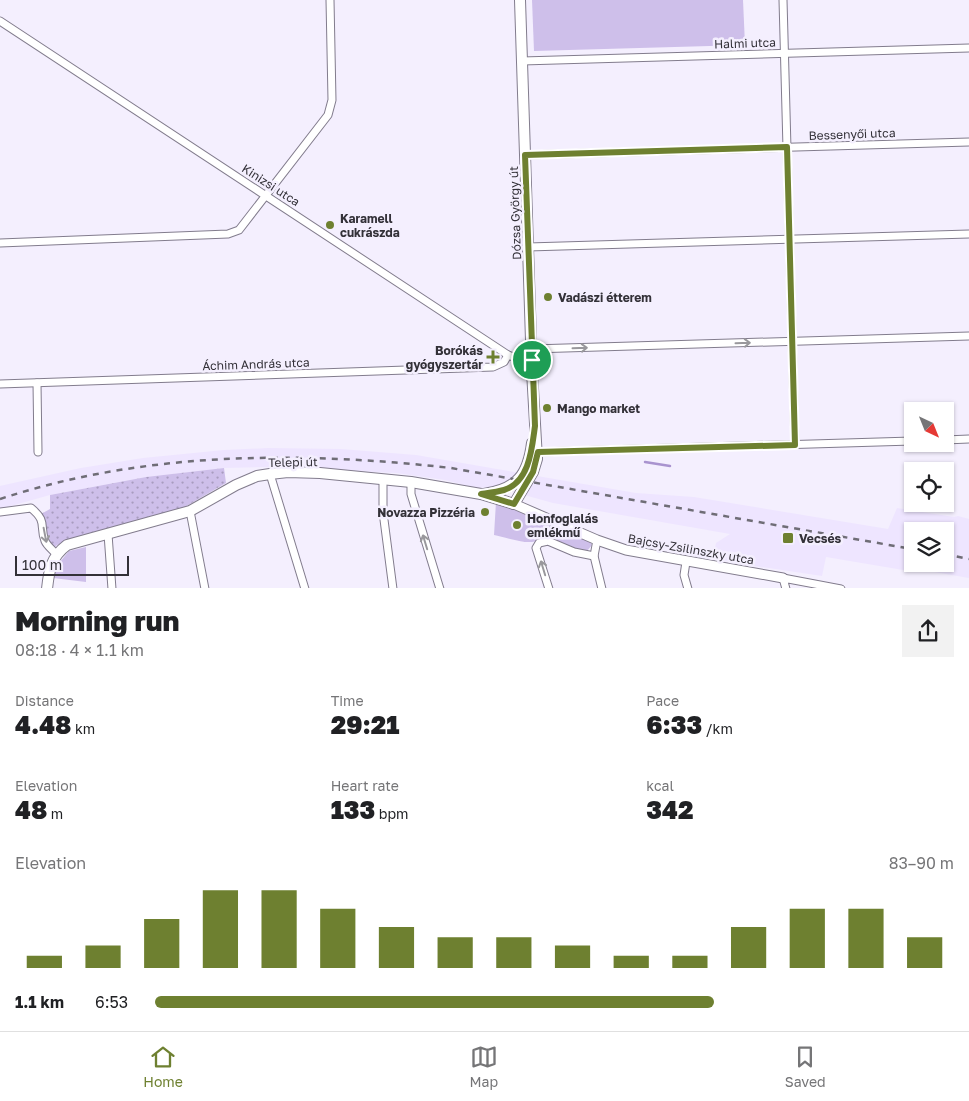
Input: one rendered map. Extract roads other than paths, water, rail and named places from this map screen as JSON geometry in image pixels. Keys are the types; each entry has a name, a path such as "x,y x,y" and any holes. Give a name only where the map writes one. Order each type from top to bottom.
{"main road":[{"name":"Dózsa György út","path":"514,504 533,472 538,452 532,355 520,0"},
{"name":"Dózsa György út","path":"511,487 522,475 530,460 535,426"},
{"name":"Telepi út","path":"56,554 67,545 75,542 190,511 236,485 257,476 288,472 411,482 481,494 514,504"},
{"path":"481,494 511,487 511,497 514,504"},
{"path":"47,586 51,564 56,554"}],"street":[{"path":"0,243 228,234 239,230 324,122 331,108 330,0"},
{"path":"784,0 795,445"},
{"name":"Kinizsi utca","path":"0,21 508,355 521,360 532,355 792,341 969,336"},
{"name":"Halmi utca","path":"522,60 969,48"},
{"name":"Bessenyői utca","path":"525,155 969,142"},
{"path":"528,247 969,234"},
{"name":"Áchim András utca","path":"0,384 493,366 504,362 508,355"},
{"path":"37,383 38,452"},
{"path":"954,440 969,439"},
{"path":"538,452 904,441"},
{"path":"270,474 305,588"},
{"path":"383,479 383,512 393,588"},
{"path":"411,482 410,494 440,588"},
{"name":"Bajcsy-Zsilinszky utca","path":"514,504 597,540 626,550 841,588"},
{"path":"0,512 31,508 38,514 43,524 45,542 56,554"},
{"path":"190,511 205,588"},
{"path":"108,534 112,588"},
{"path":"597,540 594,556 602,588"},
{"path":"549,588 536,548 539,543 548,541 574,552 594,556"},
{"path":"686,562 684,575 688,588"},
{"path":"783,578 786,588"}],"waterway":[{"path":"645,462 670,466"}],"railway":[{"path":"0,499 55,483 167,464 224,459 280,458 394,462 451,468 904,548"},
{"path":"954,556 969,559"}],"place":[{"name":"Karamell cukrászda","path":"330,225"},
{"name":"Vadászi étterem","path":"548,297"},
{"name":"Borókás gyógyszertár","path":"493,357"},
{"name":"Mango market","path":"547,408"},
{"name":"Novazza Pizzéria","path":"485,512"},
{"name":"Honfoglalás emlékmű","path":"517,525"},
{"name":"Vecsés","path":"788,538"}]}
